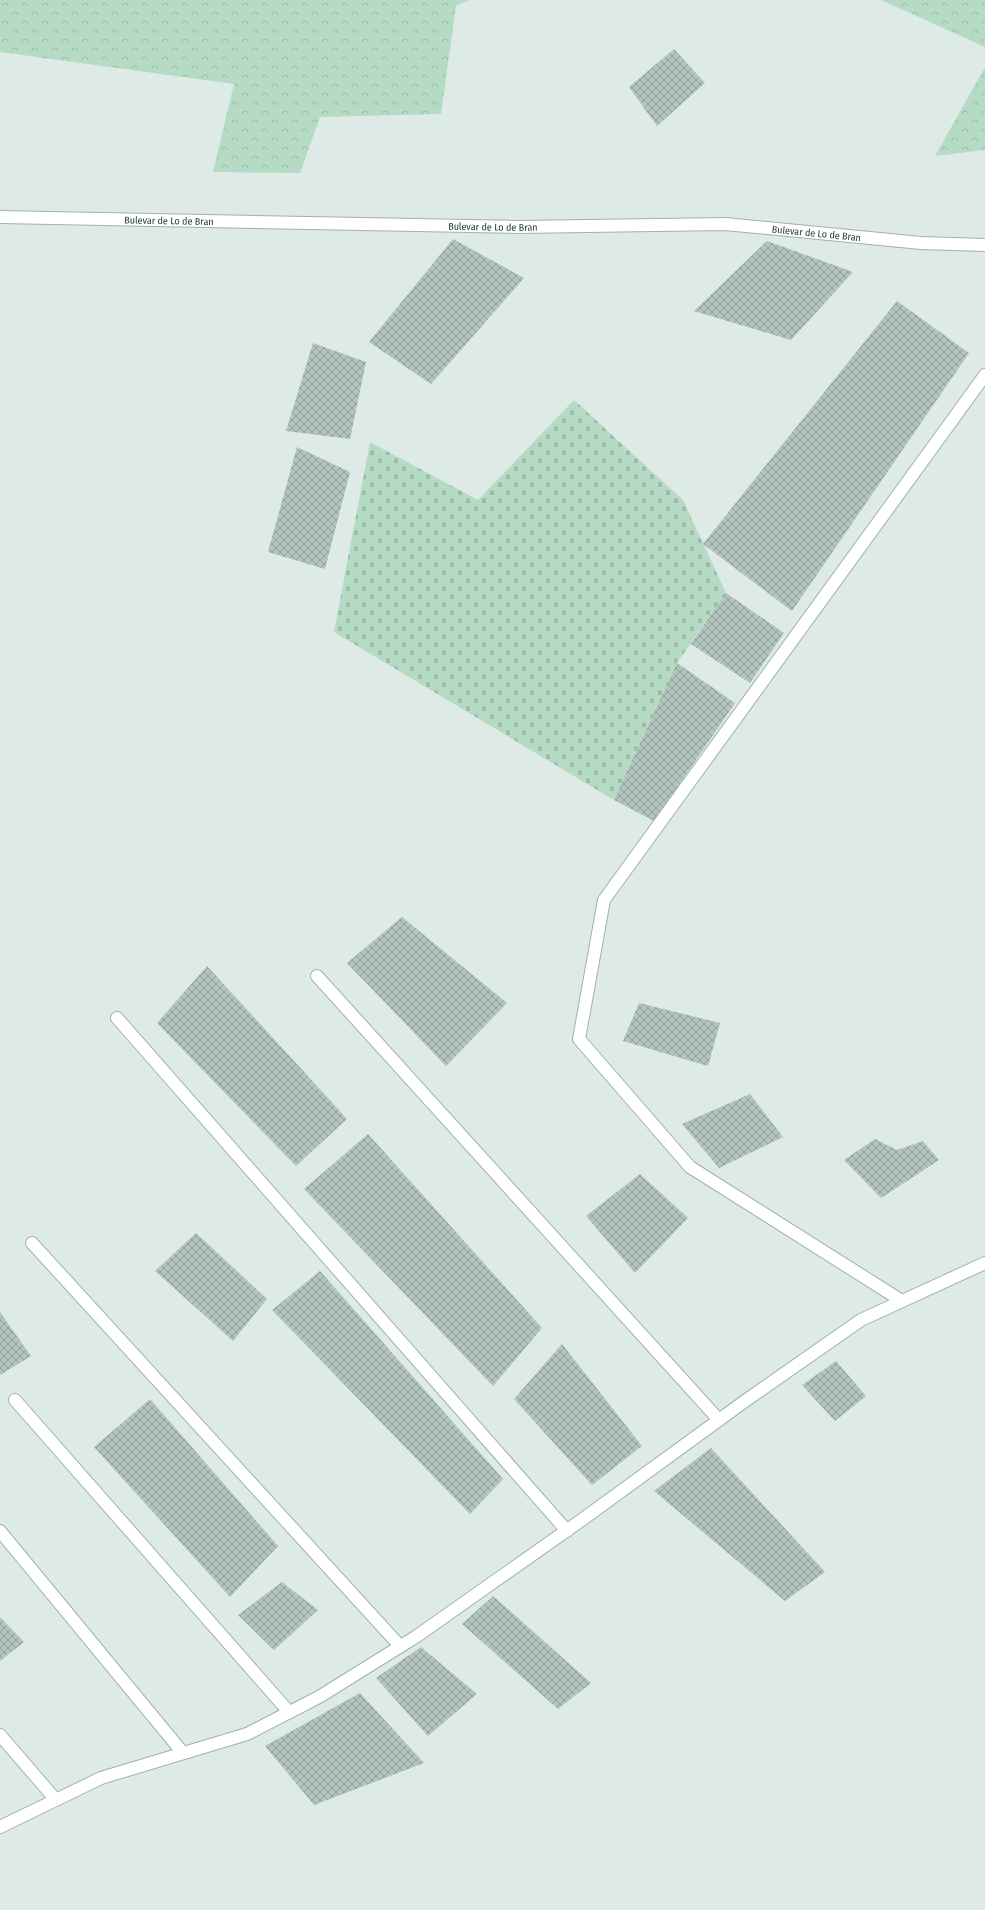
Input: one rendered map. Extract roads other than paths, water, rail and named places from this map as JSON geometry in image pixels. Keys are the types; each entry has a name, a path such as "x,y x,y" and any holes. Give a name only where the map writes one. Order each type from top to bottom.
{"street":[{"name":"Bulevar de Lo de Bran","path":"0,217 518,227 725,224 921,243 985,245"},
{"path":"902,1301 690,1167 579,1039 604,900 985,375"},
{"path":"317,976 719,1420"},
{"path":"118,1018 567,1531"},
{"path":"32,1243 400,1646"},
{"path":"0,1827 101,1778 246,1734 320,1697 400,1646 567,1531 719,1420 861,1320 985,1263"},
{"path":"15,1400 289,1712"},
{"path":"0,1531 183,1753"},
{"path":"0,1735 56,1800"}]}
